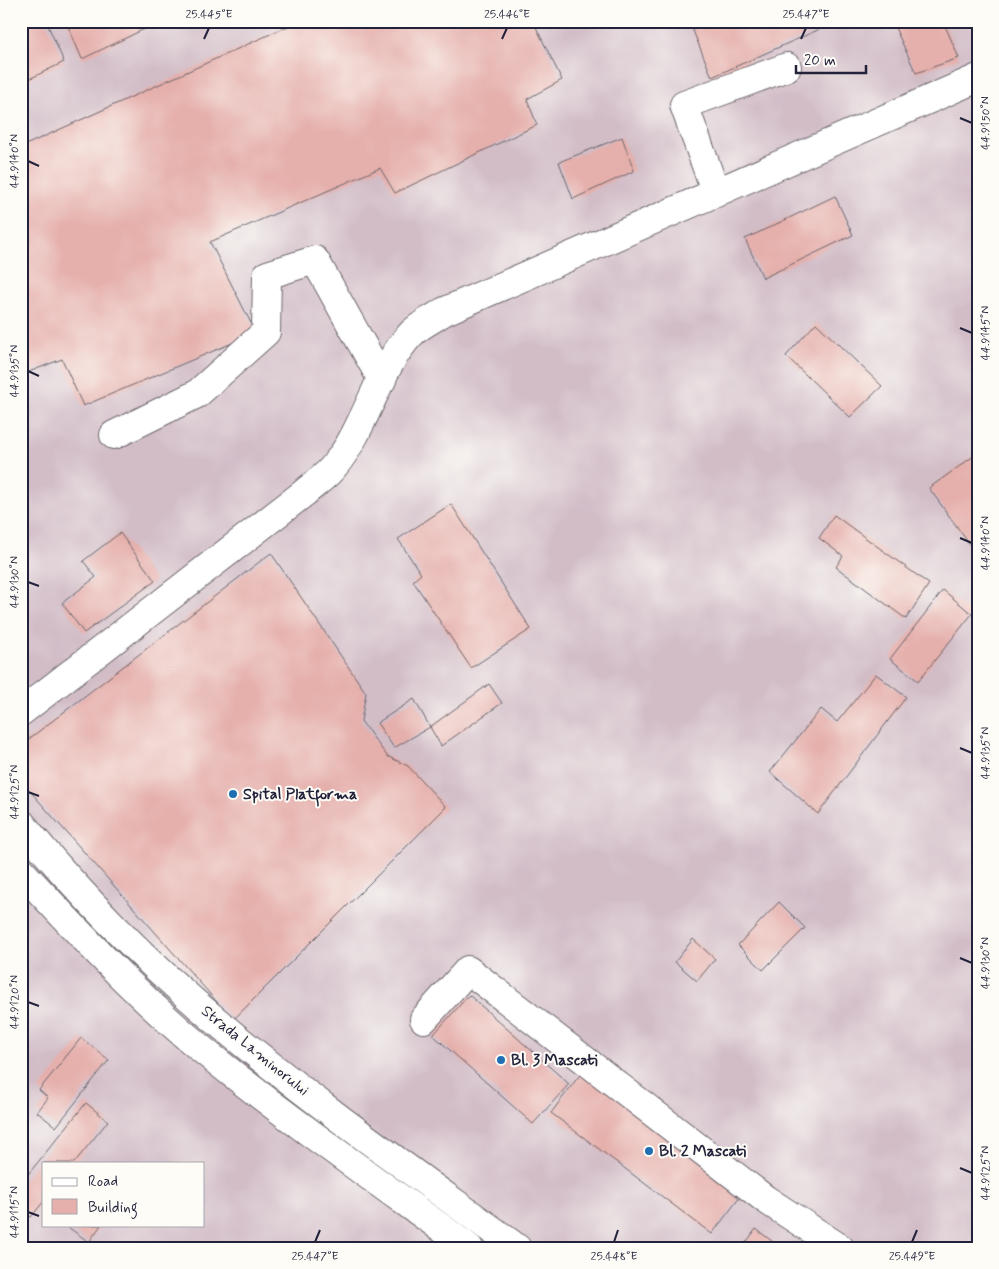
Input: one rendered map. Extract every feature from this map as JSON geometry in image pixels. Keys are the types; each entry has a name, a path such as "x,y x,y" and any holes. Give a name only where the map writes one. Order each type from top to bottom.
{"main road":[{"path":"716,193 684,105 787,68"},
{"path":"21,712 304,493 335,466 360,428 395,356 412,333 443,312 978,78"},
{"path":"114,435 197,394 266,332 267,275 315,260 382,380"},
{"name":"Strada Laminorului","path":"21,823 119,931 220,1024 302,1090 517,1248"},
{"name":"Strada Laminorului","path":"21,871 87,943 198,1046 281,1111 470,1248"},
{"path":"424,1019 468,970 765,1199 840,1248"}],"shaded area":[{"path":"21,21 978,21 978,1248 21,1248"}],"building":[{"path":"21,21 46,21 64,62 21,83"},
{"path":"66,21 161,21 82,59"},
{"path":"299,21 533,21 562,80 527,99 537,125 395,193 380,168 210,242 256,333 83,406 62,359 21,375 21,147"},
{"path":"689,21 838,21 712,77"},
{"path":"892,21 943,21 959,58 916,73"},
{"path":"622,137 634,171 573,199 559,162"},
{"path":"835,196 853,235 763,278 745,239"},
{"path":"816,323 882,386 850,417 786,356"},
{"path":"978,453 978,556 929,488"},
{"path":"451,504 531,629 471,668 413,581 421,574 398,539"},
{"path":"834,515 929,584 906,619 836,567 843,556 819,538"},
{"path":"120,533 155,581 84,633 62,603 96,577 83,561"},
{"name":"Spital Platforma","path":"271,553 366,693 361,721 387,756 408,766 446,807 233,1020 21,781 21,745"},
{"path":"943,590 972,614 918,681 890,659"},
{"path":"876,674 906,697 818,814 770,772 821,709 837,722"},
{"path":"489,684 502,703 441,746 430,727"},
{"path":"414,699 430,727 394,748 377,723"},
{"path":"779,902 805,928 763,970 738,945"},
{"path":"693,939 715,959 697,981 675,962"},
{"name":"Bl. 3 Mascati","path":"469,995 569,1084 533,1124 433,1035"},
{"path":"81,1038 109,1060 56,1127 37,1112 48,1098 39,1090"},
{"name":"Bl. 2 Mascati","path":"585,1068 746,1189 712,1234 551,1113"},
{"path":"86,1103 108,1121 75,1162 42,1162 42,1203 31,1217 21,1209 21,1183"},
{"path":"66,1226 100,1226 89,1242"},
{"path":"756,1229 781,1248 742,1248"}],"place":[{"name":"Spital Platforma","path":"233,794"},
{"name":"Bl. 3 Mascati","path":"501,1060"},
{"name":"Bl. 2 Mascati","path":"649,1151"}]}
